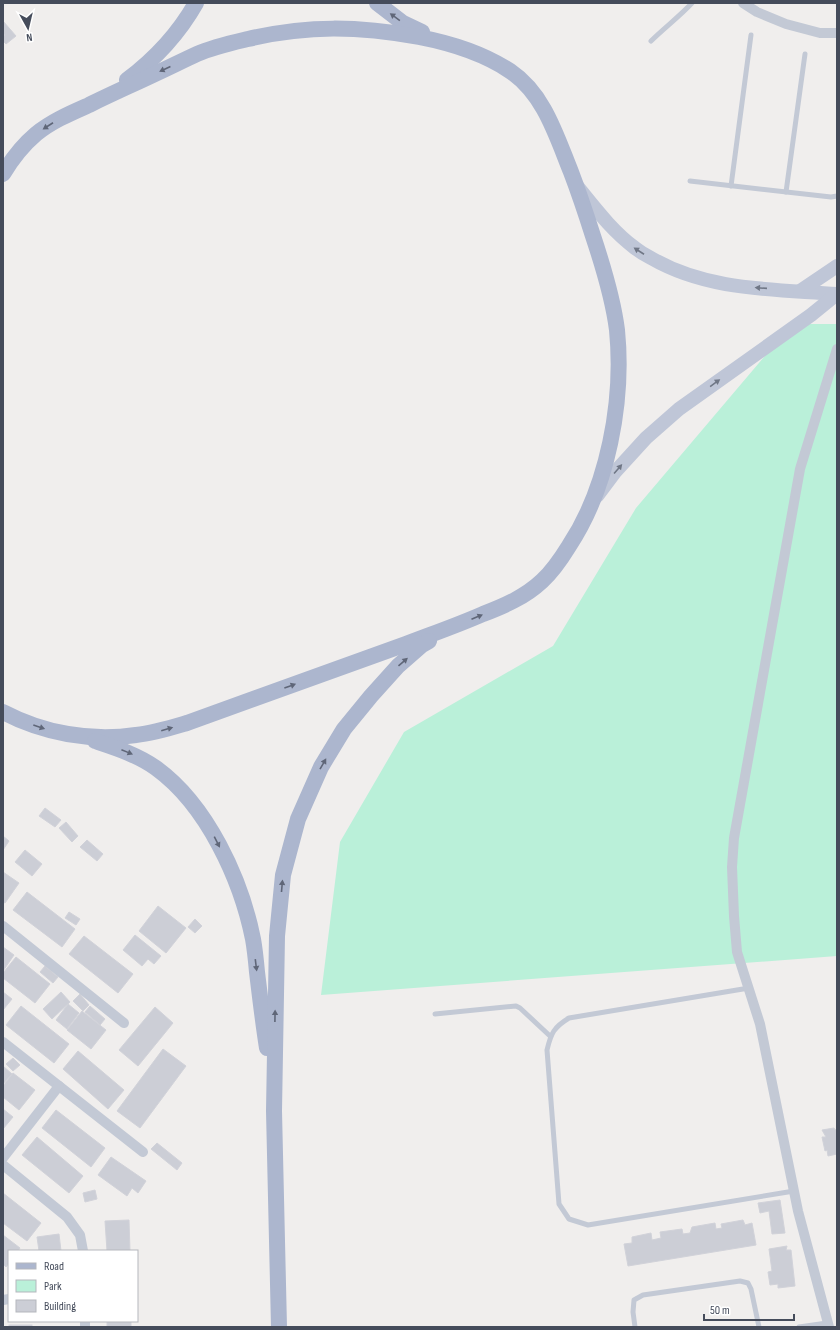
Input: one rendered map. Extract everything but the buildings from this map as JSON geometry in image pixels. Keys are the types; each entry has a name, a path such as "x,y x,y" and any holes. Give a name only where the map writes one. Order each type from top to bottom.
{"main road":[{"path":"108,96 140,71 161,51 179,30 196,3"},
{"path":"76,736 108,737 136,735 160,731 187,723 459,624 504,606 524,595 542,581 558,563 577,535 594,500 611,440 617,404 617,331 612,300 602,263 576,184 552,123 540,103 527,86 510,71 480,55 440,41 403,23 376,3"},
{"path":"3,174 22,147 37,133 60,118 200,53 236,42 275,32 310,29 354,28 393,32 440,41"},
{"path":"279,1327 274,1111 277,936 283,875 298,819 321,767 344,729 398,666 422,645 459,624"},
{"path":"3,712 19,720 45,729 76,736 124,751 135,756 156,768 187,796 202,816 215,837 230,867 253,939 274,1111"}],"street":[{"path":"743,3 757,12 786,24 820,33 837,33"},
{"path":"576,184 616,232 636,249 666,267 698,279 729,286 837,294 811,315 679,409 646,438 615,472 594,500"},
{"path":"800,291 837,266"},
{"path":"828,1325 798,1211 760,1024 737,952 732,868 734,838 800,469 837,349"},
{"path":"3,926 124,1023"},
{"path":"3,1042 143,1152"},
{"path":"3,1158 59,1086"},
{"path":"3,1165 67,1217 80,1235 82,1250"}],"lane":[{"path":"651,41 692,3"},
{"path":"732,186 751,34"},
{"path":"786,192 805,54"},
{"path":"690,181 831,197 837,196"},
{"path":"749,988 569,1018 559,1024 550,1036 547,1050 559,1204 569,1219 588,1225 794,1190"},
{"path":"435,1014 516,1006 550,1036"},
{"path":"635,1327 633,1312 634,1300 643,1295 740,1281 748,1283 751,1288 759,1327"},
{"path":"799,1327 828,1325"}],"green space":[{"path":"792,324 837,324 837,956 321,995 340,842 404,732 553,646 636,508"}]}
